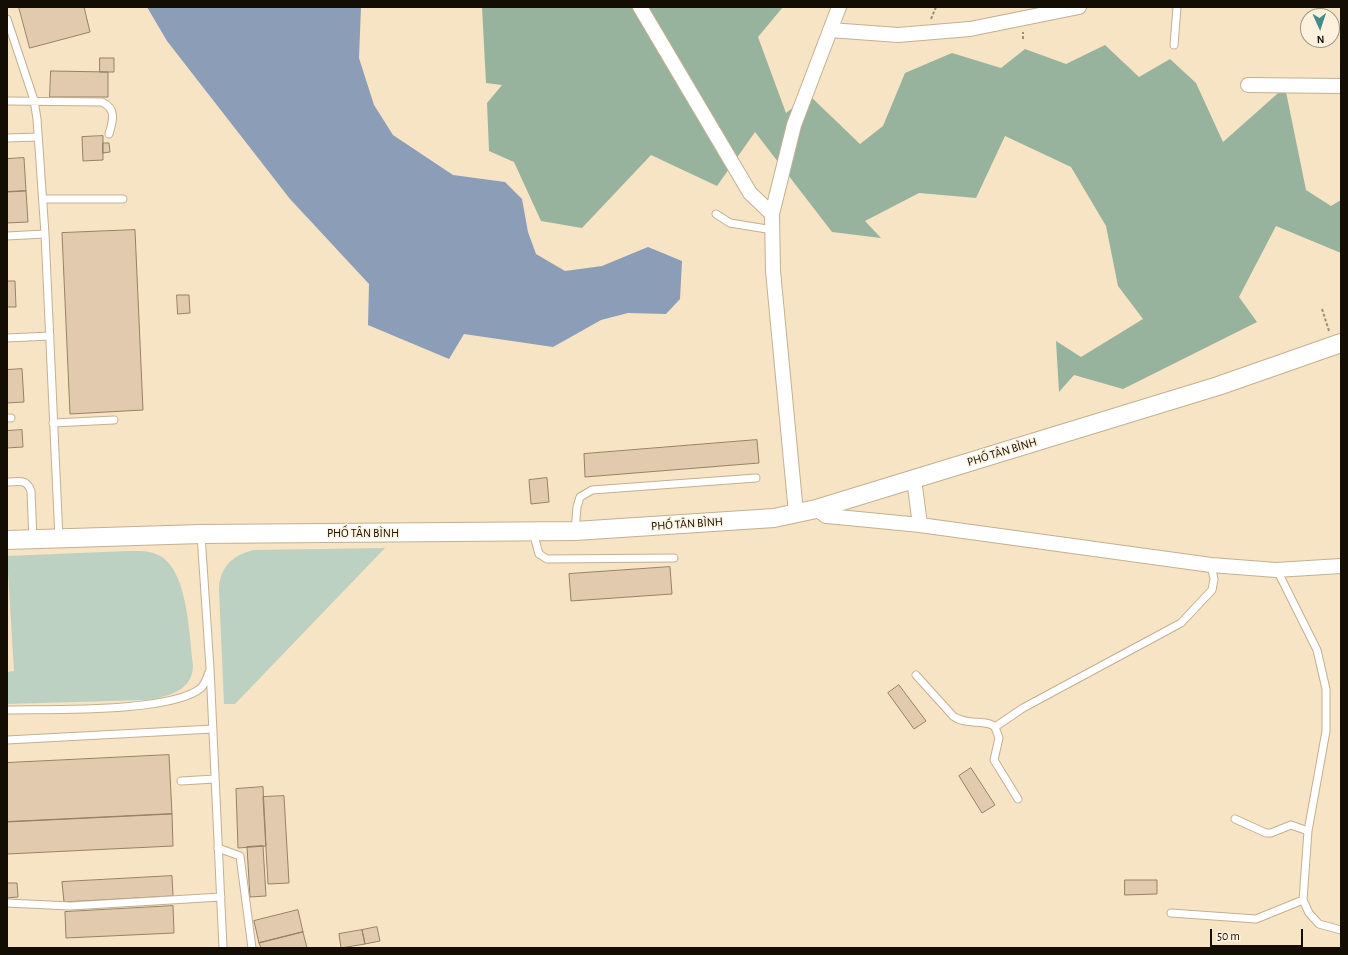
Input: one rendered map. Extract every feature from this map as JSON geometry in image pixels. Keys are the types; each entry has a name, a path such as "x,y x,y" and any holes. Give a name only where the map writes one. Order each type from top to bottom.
{"street":[{"path":"640,7 750,193 772,214"},
{"path":"796,513 773,271 772,214 794,125 840,7"},
{"path":"830,30 898,35 970,29 1079,7"},
{"path":"1248,85 1341,86"},
{"name":"PHỐ TÂN BÌNH","path":"7,540 201,534 575,531 774,518 816,509 1218,386 1338,345"},
{"path":"914,479 920,525"},
{"path":"816,509 826,516 920,525 1211,565 1276,570 1341,566"}],"lane":[{"path":"1174,45 1177,7"},
{"path":"7,19 34,100 38,137 45,234 59,539"},
{"path":"7,101 34,100 102,102 109,106 113,113 114,118 109,134"},
{"path":"7,138 38,137"},
{"path":"42,199 123,198"},
{"path":"716,214 730,223 773,230"},
{"path":"7,236 45,234"},
{"path":"7,338 50,336"},
{"path":"53,423 114,420"},
{"path":"575,531 577,508 580,497 592,490 756,478"},
{"path":"7,482 24,482 29,484 31,491 33,539"},
{"path":"533,532 539,554 547,558 674,558"},
{"path":"201,534 210,668 223,948"},
{"path":"996,727 1023,708 1181,623 1212,590 1214,579 1211,565"},
{"path":"1276,570 1317,650 1326,689 1326,731 1308,831 1303,900 1309,913 1319,924 1341,930"},
{"path":"7,710 112,707 167,702 189,695 201,688 210,668"},
{"path":"916,676 953,716 960,721 988,724 996,727"},
{"path":"996,727 999,738 994,760 1018,799"},
{"path":"7,740 213,729"},
{"path":"181,781 215,779"},
{"path":"1235,818 1266,833 1291,825 1308,831"},
{"path":"218,848 240,856 252,948"},
{"path":"7,903 70,906 221,897"},
{"path":"1171,913 1256,919 1303,900"}],"path":[{"path":"1322,309 1338,345"}],"green space":[{"path":"482,7 783,7 758,37 786,113 809,95 860,144 883,126 905,73 952,53 1001,68 1025,49 1066,64 1105,45 1139,77 1170,59 1196,83 1223,142 1285,87 1306,190 1331,206 1341,200 1341,253 1276,226 1239,297 1257,322 1123,389 1074,375 1059,392 1056,341 1081,357 1143,319 1118,286 1106,226 1071,167 1005,136 976,198 919,193 865,221 881,238 832,232 755,132 717,186 651,155 582,228 541,221 514,162 489,151 487,103 502,85 486,83"},
{"path":"385,548 235,704 224,704 219,591 221,576 224,569 233,559 246,552 254,550"},
{"path":"128,551 155,553 168,562 176,573 188,620 193,664 189,681 178,691 162,697 145,700 7,704 7,672 14,671 7,556"}],"water":[{"path":"147,7 361,7 359,58 374,105 393,135 453,175 505,182 522,199 528,232 536,254 565,271 602,266 648,247 682,261 680,299 666,314 628,313 601,320 553,347 464,334 449,359 368,325 369,284 290,199 167,41"}],"building":[{"path":"19,7 84,7 90,32 30,48"},
{"path":"100,58 114,58 114,72 100,72"},
{"path":"51,71 108,72 108,97 50,97"},
{"path":"103,136 103,160 83,161 82,137"},
{"path":"103,143 109,143 110,152 103,153"},
{"path":"24,158 26,191 7,192 7,159"},
{"path":"26,191 28,222 7,223 7,192"},
{"path":"135,230 143,410 70,414 62,233"},
{"path":"7,281 15,281 16,307 7,307"},
{"path":"177,295 189,295 190,313 178,314"},
{"path":"22,369 24,402 7,403 7,370"},
{"path":"22,430 23,447 7,448 7,431"},
{"path":"757,440 759,463 585,477 584,454"},
{"path":"547,478 549,502 531,504 529,480"},
{"path":"670,567 672,594 571,601 569,574"},
{"path":"899,685 926,721 914,729 888,693"},
{"path":"169,755 172,814 7,822 7,763"},
{"path":"971,768 995,805 982,813 959,776"},
{"path":"263,787 266,846 238,848 236,789"},
{"path":"284,796 289,883 268,884 263,797"},
{"path":"172,814 173,846 7,854 7,822"},
{"path":"263,846 266,896 250,897 247,847"},
{"path":"172,876 173,896 64,902 62,882"},
{"path":"1125,880 1157,880 1157,894 1125,895"},
{"path":"7,883 17,883 18,897 7,898"},
{"path":"173,906 174,933 66,938 65,912"},
{"path":"298,910 303,932 259,943 254,921"},
{"path":"377,927 380,941 365,944 362,930"},
{"path":"362,930 365,944 341,948 339,934"},
{"path":"303,932 307,948 261,948 259,943"}]}
